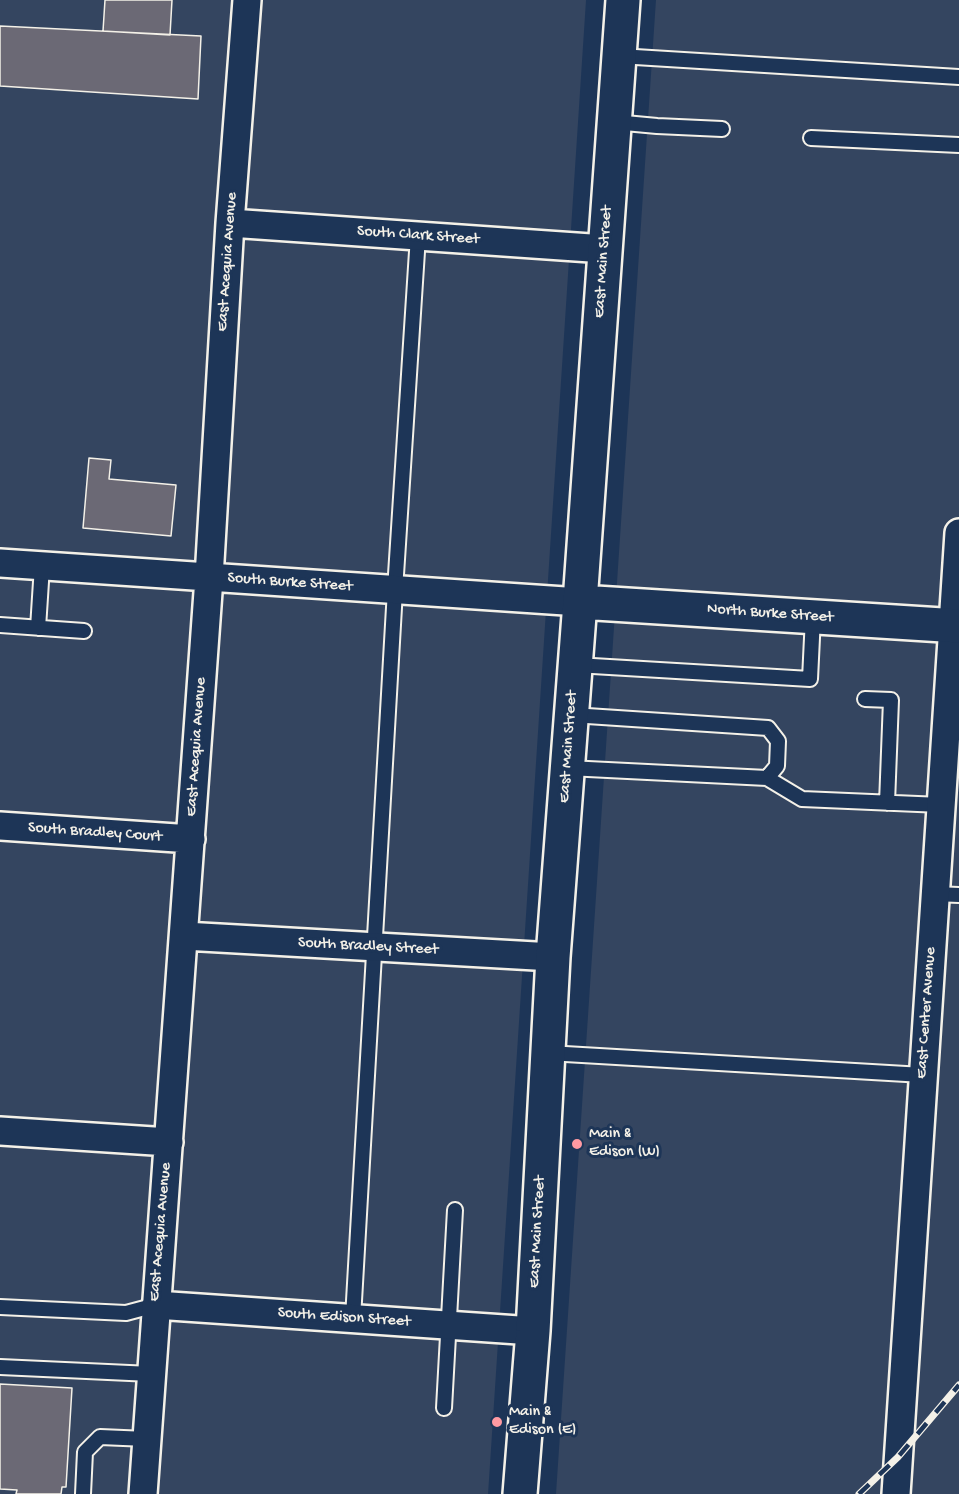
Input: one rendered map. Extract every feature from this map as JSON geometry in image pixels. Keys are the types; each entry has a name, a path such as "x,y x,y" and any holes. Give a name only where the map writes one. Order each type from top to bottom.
{"street":[{"name":"East Acequia Avenue","path":"143,1494 209,578 230,223 247,0"},
{"name":"East Main Street","path":"520,1494 533,1331 553,957 623,0"},
{"name":"South Clark Street","path":"230,223 605,249"},
{"name":"East Center Avenue","path":"896,1494 923,1075 947,894 941,805 952,746 959,533"},
{"name":"South Burke Street","path":"0,563 580,602"},
{"name":"North Burke Street","path":"580,602 956,626"},
{"name":"South Bradley Court","path":"0,826 190,839"},
{"name":"South Bradley Street","path":"184,936 553,957"},
{"path":"0,1131 169,1142"},
{"name":"South Edison Street","path":"156,1305 533,1331"}],"lane":[{"path":"619,56 959,77"},
{"path":"614,122 722,129"},
{"path":"811,138 959,145"},
{"path":"353,1318 418,236"},
{"path":"38,628 42,566"},
{"path":"576,665 810,679 813,617"},
{"path":"0,625 84,630"},
{"path":"866,699 891,700 887,803"},
{"path":"572,715 768,728 777,741 777,766 767,778"},
{"path":"568,768 767,778 802,799 941,805"},
{"path":"548,1053 923,1075"},
{"path":"444,1408 455,1210"},
{"path":"0,1306 126,1313 156,1305"},
{"path":"0,1367 151,1374"},
{"path":"83,1494 85,1452 100,1437 147,1439"}],"shaded area":[{"path":"0,0 586,0 488,1494 0,1494"},
{"path":"656,0 959,0 959,1494 556,1494"}],"building":[{"path":"105,0 172,0 170,35 103,31"},
{"path":"0,26 201,36 198,99 0,86"},
{"path":"89,458 111,460 109,479 176,485 171,536 83,528"},
{"path":"0,1384 72,1388 66,1487 62,1487 61,1494 16,1494 17,1490 0,1489"}],"railway":[{"path":"859,1494 898,1457 959,1385"}],"place":[{"name":"Main & Edison (W)","path":"577,1144"},
{"name":"Main & Edison (E)","path":"497,1422"}]}
